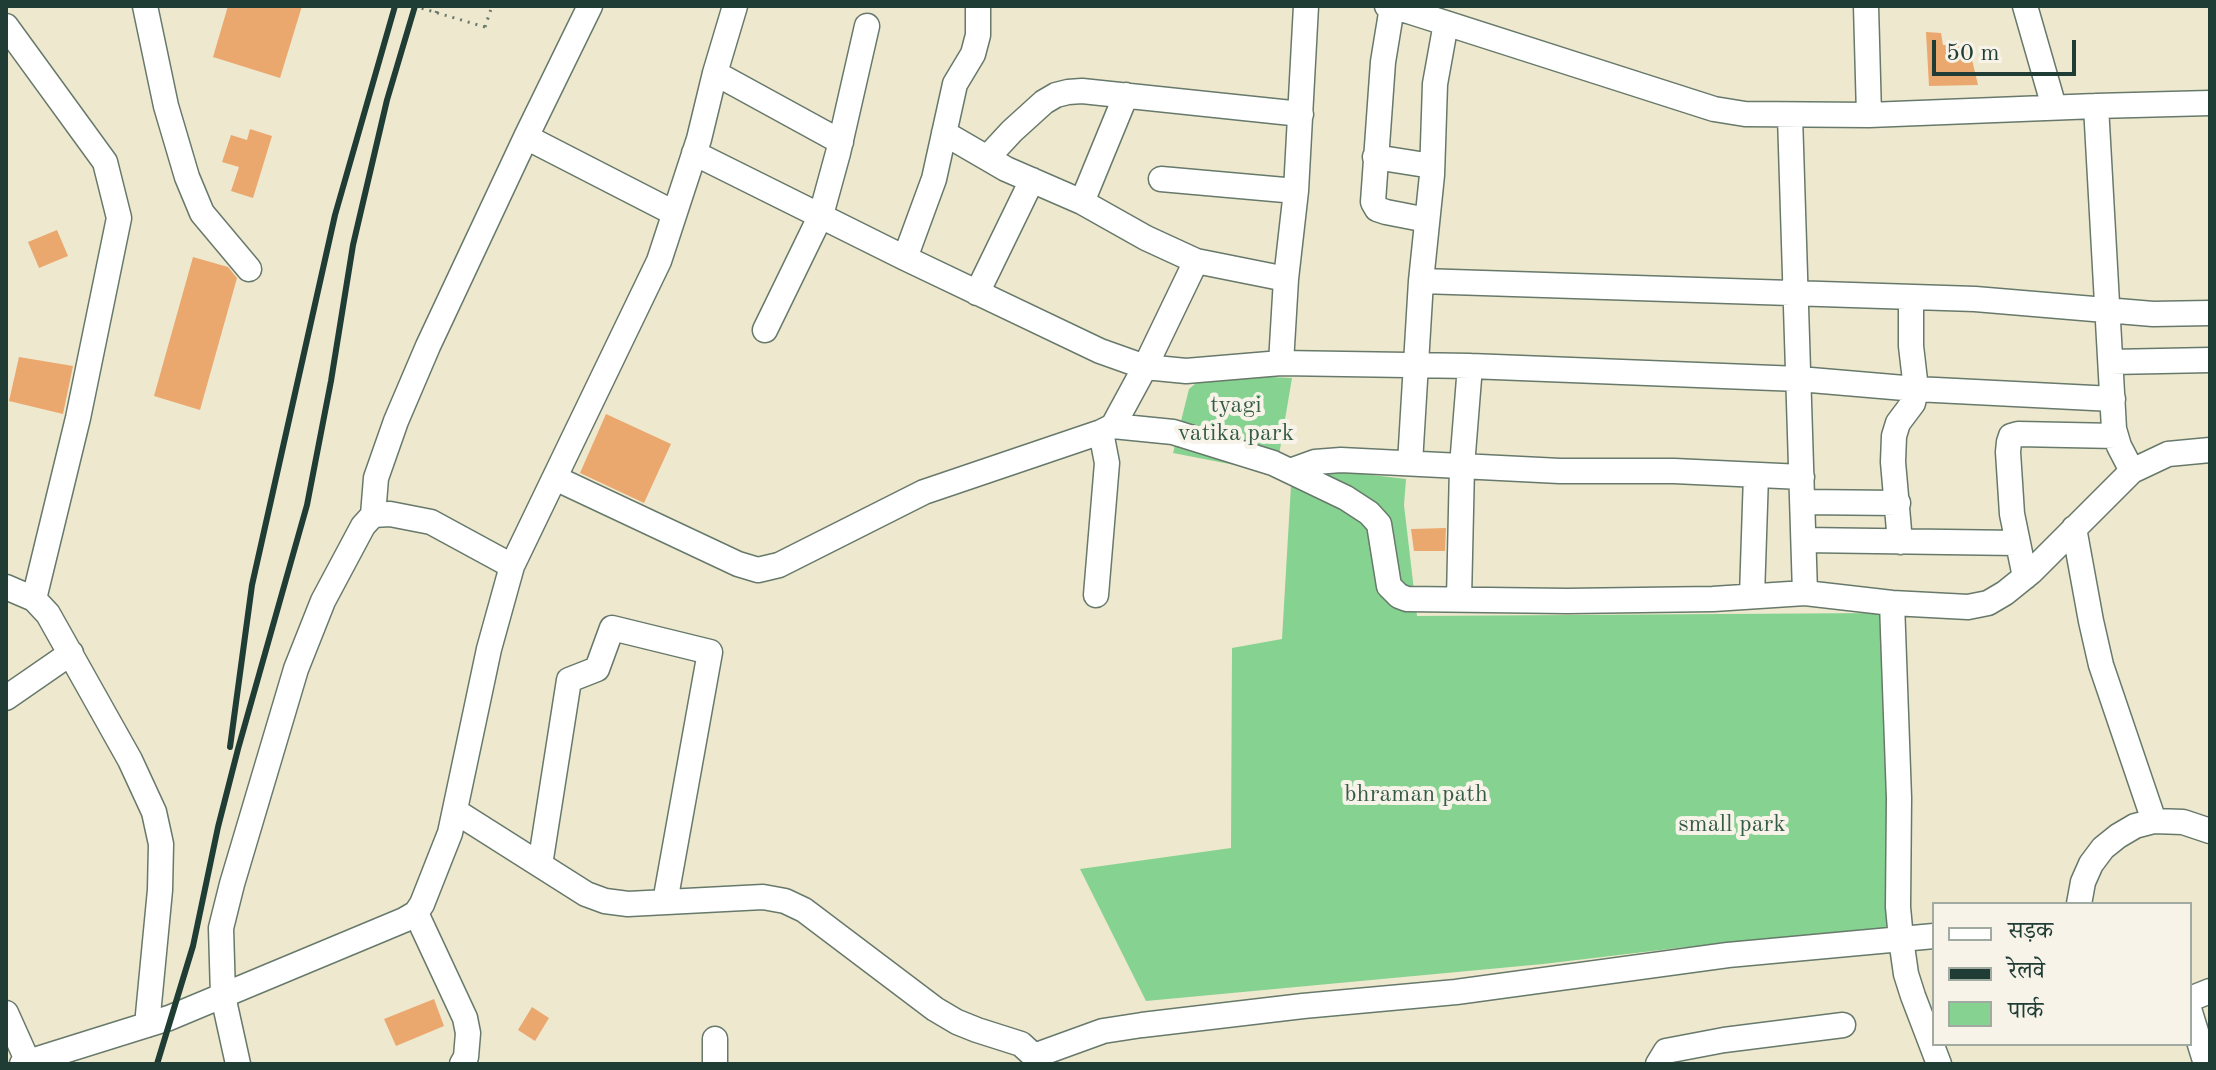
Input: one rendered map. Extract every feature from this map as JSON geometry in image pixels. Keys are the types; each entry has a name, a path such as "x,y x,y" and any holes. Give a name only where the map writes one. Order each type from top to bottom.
{"street":[{"path":"145,6 166,106 187,177 202,213 249,269"},
{"path":"238,1064 223,996 221,928 296,669 323,601 363,526 373,515 376,478 428,346 590,6"},
{"path":"6,1013 25,1063 147,1025 223,996 416,913 450,833 489,649 512,566 659,261 694,153 735,6"},
{"path":"905,258 934,179 955,84 973,54 978,35 978,6"},
{"path":"1281,363 1296,191 1306,6"},
{"path":"1866,6 1869,115"},
{"path":"2025,6 2054,107"},
{"path":"1427,220 1377,209 1373,202 1383,62 1399,7 1714,109 1745,114 1869,115 2210,103"},
{"path":"1410,463 1421,281 1432,166 1435,84 1446,23"},
{"path":"6,26 105,162 119,218 78,418 34,599"},
{"path":"765,330 821,215 867,26"},
{"path":"715,73 841,142"},
{"path":"987,158 1012,131 1056,95 1082,91 1301,114"},
{"path":"1082,202 1126,95"},
{"path":"2096,106 2116,436 2132,471"},
{"path":"1790,116 1805,593"},
{"path":"944,133 1006,169 1082,202 1146,238 1196,261 1286,279"},
{"path":"526,137 674,213"},
{"path":"694,153 977,293 1100,351 1145,367 1186,371 1281,363 1470,366 1799,379 1916,389 2113,399"},
{"path":"1375,157 1432,166"},
{"path":"1161,179 1296,191"},
{"path":"977,293 1032,180"},
{"path":"1096,595 1107,429 1145,367 1196,261"},
{"path":"1421,281 1975,299 2153,314 2210,313"},
{"path":"1900,542 1893,462 1894,436 1898,423 1913,403 1916,389 1911,346 1911,297"},
{"path":"2111,362 2210,360"},
{"path":"1459,599 1462,466 1470,366"},
{"path":"555,478 738,564 758,570 779,565 924,492 1107,429 1173,432 1273,463 1346,498 1376,519 1381,531 1389,586 1407,599 1713,599 1805,593 1892,603 1968,607 1988,603 2025,577 2132,471 2168,454 2210,450"},
{"path":"2025,577 2012,514 2008,452 2011,436 2116,436"},
{"path":"1290,471 1315,462 1341,460 1560,471 1756,475 1802,489 1898,503"},
{"path":"1752,596 1756,475"},
{"path":"373,515 390,514 431,522 512,566"},
{"path":"2074,528 2101,665 2154,821"},
{"path":"1804,540 2017,543"},
{"path":"6,587 34,599 48,614 130,760 154,812 161,844 160,890 147,1025"},
{"path":"1892,603 1899,798 1898,907 1906,974 1932,1046"},
{"path":"540,865 569,680 597,669 612,628 710,652 665,902"},
{"path":"6,698 71,653"},
{"path":"455,811 586,894 605,901 628,904 763,897 785,901 804,910 935,1009 957,1022 1021,1044 1037,1060 1103,1031 1142,1025 1456,992 1742,954 1932,936"},
{"path":"2079,902 2091,864 2103,848 2135,826 2154,821 2183,822 2210,831"},
{"path":"416,913 465,1018 468,1033 466,1057 462,1064"},
{"path":"2192,1018 2206,1064"},
{"path":"1658,1064 1666,1051 1724,1040 1843,1025"},
{"path":"715,1039 715,1064"}],"path":[{"path":"414,6 485,27 492,6"},
{"path":"436,13 438,6"}],"green space":[{"name":"tyagi vatika park","path":"1207,374 1292,378 1276,473 1173,453 1189,389"},
{"name":"bhraman path","path":"1292,468 1406,479 1404,505 1417,616 1879,613 1901,937 1686,947 1543,964 1146,1001 1080,869 1231,848 1232,648 1282,639"}],"building":[{"path":"228,6 302,6 280,78 213,57"},
{"path":"1926,32 1941,33 1943,45 1969,47 1978,85 1929,86"},
{"path":"250,129 272,136 253,198 231,191 239,167 222,162 231,135 247,140"},
{"path":"57,230 68,256 39,268 28,242"},
{"path":"193,257 228,267 237,278 200,410 154,396"},
{"path":"19,357 73,366 63,414 9,401"},
{"path":"606,414 671,444 644,503 580,473"},
{"path":"1446,528 1445,551 1414,551 1411,529"},
{"path":"434,999 444,1026 396,1046 384,1019"},
{"path":"532,1007 549,1018 535,1041 518,1030"}],"railway":[{"path":"230,747 252,585 335,215 395,6"},
{"path":"157,1064 193,946 238,749 307,505 353,245 387,100 415,6"}],"park label":[{"name":"small park","path":"1732,825"}]}
